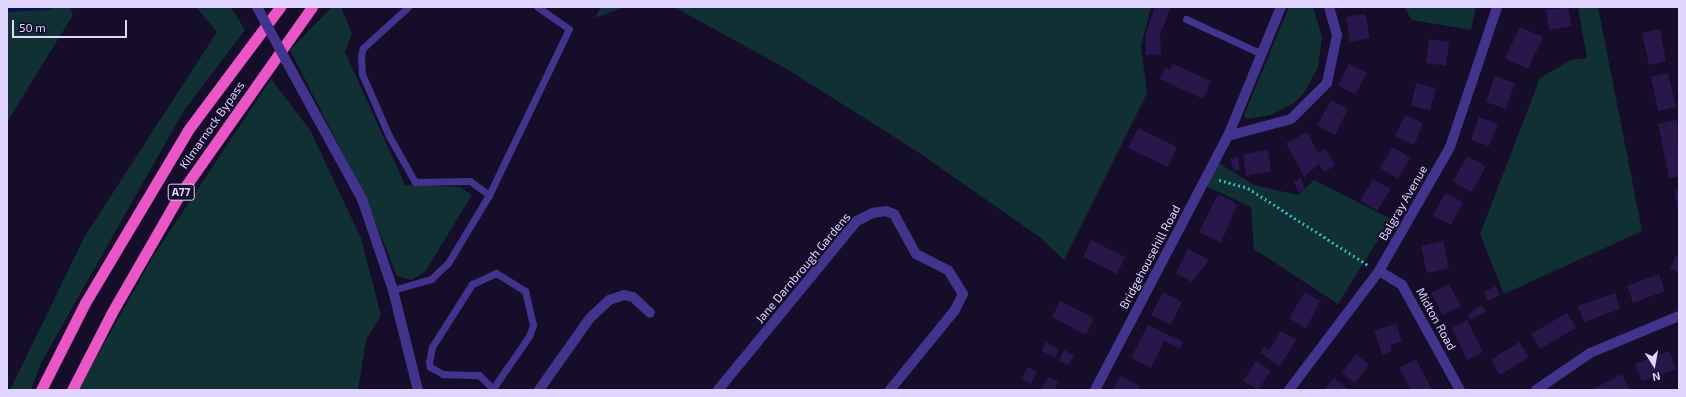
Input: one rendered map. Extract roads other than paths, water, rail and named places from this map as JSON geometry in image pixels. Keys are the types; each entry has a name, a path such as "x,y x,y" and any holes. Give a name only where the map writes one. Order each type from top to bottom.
{"highway":[{"name":"Kilmarnock Bypass","path":"41,390 85,302 188,130 280,7"},
{"name":"Kilmarnock Bypass","path":"72,390 111,314 180,194 312,7"}],"street":[{"path":"257,7 362,199 393,290 418,390"},
{"name":"Bridgehousehill Road","path":"1095,390 1228,136 1281,7"},
{"path":"1228,136 1291,119 1327,84 1336,35 1329,7"},
{"name":"Balgray Avenue","path":"1289,390 1379,271 1450,147 1497,7"},
{"name":"Jane Darnbrough Gardens","path":"718,390 857,221 873,213 886,211 894,214 916,254 948,270 963,294 955,310 890,390"},
{"name":"Midton Road","path":"1379,271 1402,285 1460,390"},
{"path":"539,390 590,318 609,300 624,295 633,297 650,313"},
{"path":"1536,390 1590,353 1679,316"}],"lane":[{"path":"408,7 363,48 360,56 362,74 389,136 415,182 470,181 489,195"},
{"path":"393,290 431,279 448,263 489,195 569,29 537,7"},
{"path":"1186,19 1262,54"},
{"path":"496,273 525,291 533,325 529,336 494,389 479,375 436,372 429,362 432,347 472,284 484,276 496,273"}],"waterway":[{"path":"7,9 48,7"}]}
